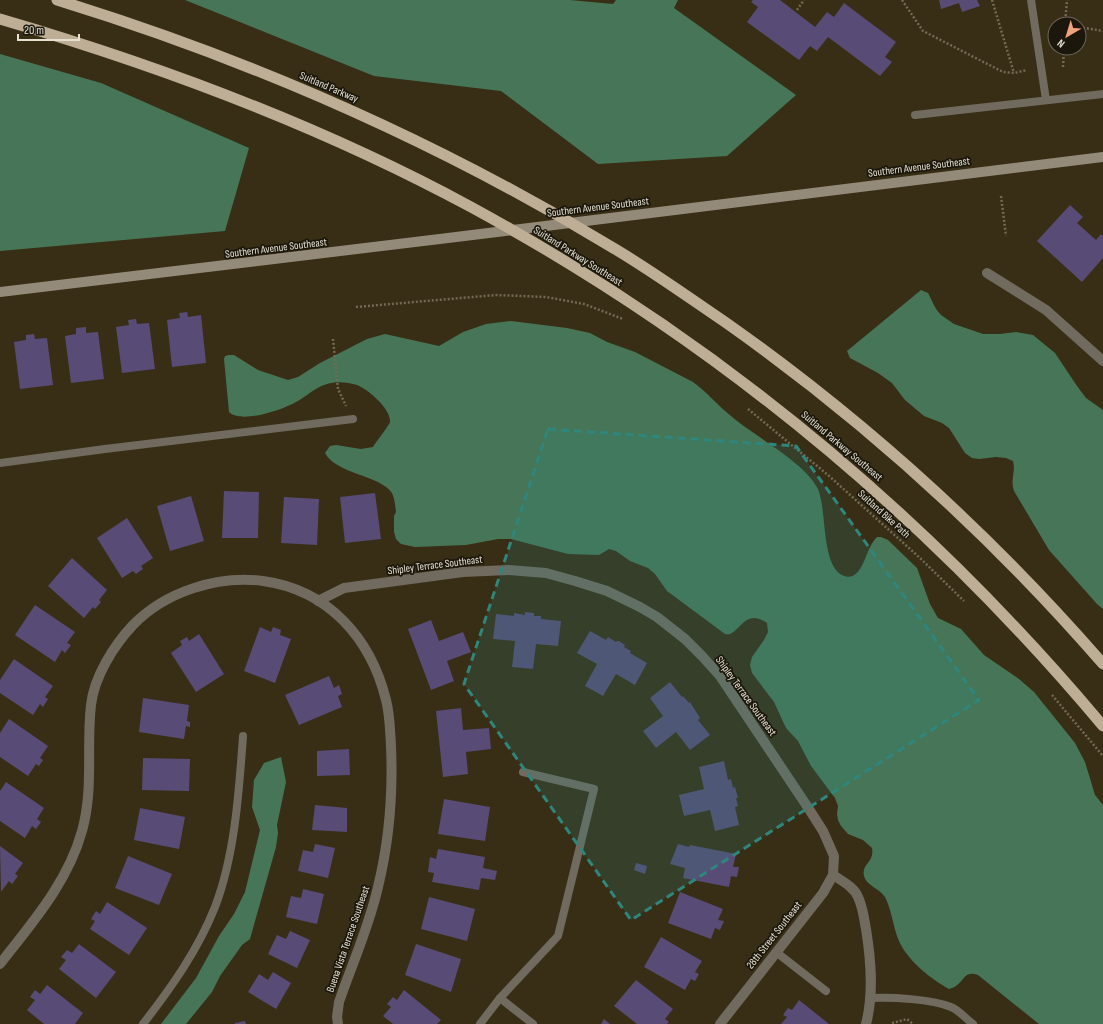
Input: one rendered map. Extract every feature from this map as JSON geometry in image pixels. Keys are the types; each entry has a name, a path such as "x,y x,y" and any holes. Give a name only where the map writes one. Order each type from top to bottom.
{"highway":[{"name":"Suitland Parkway","path":"57,0 169,37 276,78 384,125 445,155 578,227 650,272 755,344 831,401 912,469 1019,572 1103,664"},
{"name":"Suitland Parkway Southeast","path":"0,19 78,42 127,59 292,122 383,163 471,207 522,236 616,294 721,366 792,420 898,510 991,601 1054,669 1103,726"}],"main road":[{"name":"Southern Avenue Southeast","path":"0,292 327,254 1103,157"}],"street":[{"path":"987,273 1046,310 1103,361"},
{"name":"Shipley Terrace Southeast","path":"318,601 344,588 463,572 501,570 531,571 556,575 601,589 624,599 657,617 685,639 720,676 823,831 834,856"},
{"name":"Buena Vista Terrace Southeast","path":"0,964 50,898 75,853 82,830 89,792 91,703 99,678 111,654 126,633 145,614 170,597 206,585 238,580 269,582 298,590 325,605 347,624 362,642 367,651 378,674 386,702 392,766 387,837 380,879 365,931 339,1002 337,1016 338,1024"},
{"name":"28th Street Southeast","path":"720,1024 823,893 833,875 834,856"},
{"path":"833,875 850,886 858,895 862,908 870,958 870,998 866,1024"}],"lane":[{"path":"1032,0 1046,100"},
{"path":"915,115 1103,94"},
{"path":"0,463 353,419"},
{"path":"143,1024 168,992 194,951 215,907 228,862 239,781 243,736"},
{"path":"480,1024 500,998 558,936 594,789 523,772"},
{"path":"776,952 826,991"},
{"path":"870,998 891,997 952,1007 973,1024"},
{"path":"500,998 533,1024"}],"path":[{"path":"797,10 804,0"},
{"path":"902,0 923,31 1003,72 1014,73 1030,70 1041,70"},
{"path":"992,0 1014,73"},
{"path":"1065,16 1066,0"},
{"path":"1087,28 1103,31"},
{"path":"1063,67 1064,56"},
{"path":"1001,196 1006,236"},
{"path":"356,307 429,302 496,294 546,297 584,304 623,319 629,323"},
{"path":"333,339 338,389 353,419"},
{"name":"Suitland Bike Path","path":"743,405 828,475 920,558 966,602"},
{"path":"1052,695 1103,756"},
{"path":"892,1023 907,1019 913,1024"}],"highlighted area":[{"path":"548,429 796,446 979,700 631,920 464,684"}],"green space":[{"path":"185,0 570,0 613,4 616,0 678,0 674,8 796,95 727,156 598,164 501,91 374,76"},
{"path":"0,54 101,83 249,148 225,231 0,251"},
{"path":"921,290 928,293 936,309 941,315 954,324 983,334 1016,332 1033,335 1055,353 1086,398 1103,410 1103,609 1049,550 1014,491 1013,461 1006,458 996,457 979,459 972,458 965,453 949,428 942,423 924,416 905,400 892,383 878,373 850,358 847,351"},
{"path":"511,321 567,328 590,333 607,342 635,352 693,382 731,416 779,450 803,469 812,479 821,498 828,548 835,569 842,575 848,577 853,576 857,573 863,563 874,540 877,537 881,537 888,540 917,568 930,604 938,618 961,629 984,655 1019,679 1034,692 1075,743 1085,762 1095,795 1103,805 1103,1024 1039,1024 978,975 969,974 954,987 949,989 927,974 908,955 899,941 885,897 865,879 864,869 872,857 872,848 863,840 848,834 841,826 838,820 838,806 835,798 811,766 798,741 786,728 774,702 752,673 750,665 752,657 768,632 767,623 759,619 752,618 747,620 734,632 725,634 667,591 655,574 648,568 630,561 616,551 609,549 599,555 568,554 511,539 498,539 466,545 415,547 401,544 396,539 394,532 394,516 396,512 392,493 378,482 338,466 325,453 330,446 336,445 361,449 373,447 390,422 387,411 378,400 362,387 357,385 342,382 327,384 318,387 300,400 272,412 243,417 229,412 224,359 225,356 234,355 258,370 288,380 298,377 320,363 367,339 385,334 439,346 463,332 486,324"},
{"path":"281,757 286,782 277,825 278,833 276,847 250,939 242,945 220,976 212,992 186,1024 161,1024 196,978 219,936 234,914 245,892 260,830 252,807 254,780 264,763"}],"building":[{"path":"753,0 780,0 815,27 827,12 834,17 844,3 896,42 885,57 892,62 880,76 828,37 817,51 810,46 799,60 747,22 758,7 751,2"},
{"path":"939,0 977,0 980,6 962,12 959,3 941,9"},
{"path":"1070,205 1083,217 1077,223 1096,240 1101,234 1103,236 1103,258 1082,282 1037,241"},
{"path":"187,312 188,317 201,315 206,363 172,367 167,320 180,318 179,313"},
{"path":"136,319 137,324 149,323 155,369 122,373 116,327 129,325 128,320"},
{"path":"86,327 86,333 98,332 104,379 71,383 65,336 76,334 76,328"},
{"path":"34,334 35,339 47,338 53,385 20,389 14,342 26,340 26,335"},
{"path":"224,491 259,492 258,538 222,538"},
{"path":"375,493 381,539 345,543 340,497"},
{"path":"191,496 204,541 170,551 157,506"},
{"path":"284,497 319,499 317,545 281,543"},
{"path":"127,518 153,558 141,566 143,569 136,574 133,571 122,578 97,538"},
{"path":"72,558 107,590 99,600 101,602 95,609 93,607 84,618 48,586"},
{"path":"35,605 75,632 67,643 71,645 65,653 62,650 55,662 15,635"},
{"path":"525,612 534,613 534,616 541,616 541,619 561,621 558,646 536,644 533,669 512,667 515,641 493,639 496,614 514,616 514,613 525,615"},
{"path":"431,620 439,641 463,632 471,652 447,661 454,681 431,690 408,629"},
{"path":"260,627 271,632 273,627 281,630 280,635 291,639 275,683 244,671"},
{"path":"590,631 606,640 608,637 616,642 619,641 625,645 624,647 631,651 630,653 647,663 635,685 616,674 603,696 585,686 597,664 577,653"},
{"path":"199,634 224,674 196,692 171,653 182,645 180,641 187,637 189,641"},
{"path":"14,659 53,686 45,697 48,699 43,707 40,704 33,715 0,693 0,680"},
{"path":"329,676 334,688 339,685 342,694 338,696 342,707 299,725 285,695"},
{"path":"670,682 682,697 683,696 689,703 690,702 700,718 698,720 710,735 690,750 676,732 656,748 643,731 663,716 650,698"},
{"path":"143,698 189,705 187,721 190,722 190,727 186,726 184,739 139,732"},
{"path":"461,708 463,730 489,728 491,749 466,752 468,774 443,777 436,711"},
{"path":"9,719 48,746 40,758 43,760 39,766 36,764 28,776 0,757 0,733"},
{"path":"349,749 350,775 317,776 317,751"},
{"path":"143,758 190,759 189,791 142,790"},
{"path":"724,761 728,780 731,779 733,788 735,787 738,798 736,798 738,806 735,807 739,825 715,831 710,810 684,816 679,795 704,789 699,767"},
{"path":"6,782 44,808 37,819 41,822 36,829 32,826 25,838 0,821 0,791"},
{"path":"444,799 490,807 485,841 438,834"},
{"path":"315,805 347,808 347,832 312,830"},
{"path":"140,808 185,817 179,849 134,840"},
{"path":"315,844 335,848 328,878 298,871 303,850 313,852"},
{"path":"678,844 736,854 733,867 739,867 737,877 731,876 729,887 683,878 685,868 670,864"},
{"path":"0,846 23,863 15,874 18,876 12,884 9,881 1,892"},
{"path":"438,849 485,857 483,868 497,871 495,880 481,878 479,890 432,882 434,873 428,872 430,857 436,859"},
{"path":"128,856 172,874 159,905 115,888"},
{"path":"636,863 647,866 645,874 634,870"},
{"path":"303,889 324,894 317,924 286,917 291,896 301,898"},
{"path":"680,892 723,909 718,920 724,921 720,930 715,928 711,939 668,923"},
{"path":"429,897 475,909 467,941 421,929"},
{"path":"107,902 147,928 129,955 90,929 95,921 91,919 96,911 100,914"},
{"path":"290,931 310,940 297,968 268,954 277,935 286,939"},
{"path":"661,937 702,961 695,972 699,974 695,981 691,979 685,990 644,967"},
{"path":"79,944 116,972 96,998 59,969 66,960 61,957 67,950 72,953"},
{"path":"416,944 461,959 451,992 405,975"},
{"path":"273,972 291,983 276,1009 248,992 259,974 268,980"},
{"path":"636,980 673,1009 665,1019 669,1022 667,1024 637,1024 614,1006"},
{"path":"47,985 83,1013 75,1024 44,1024 27,1010 35,1000 30,997 35,990 40,994"},
{"path":"404,990 441,1020 437,1024 393,1024 383,1016 391,1007 387,1004 393,997 397,1000"},
{"path":"799,1000 829,1024 781,1024 787,1017 783,1015 788,1008 792,1010"},
{"path":"604,1019 610,1024 601,1024"},
{"path":"245,1021 246,1024 235,1024 235,1023"}]}
